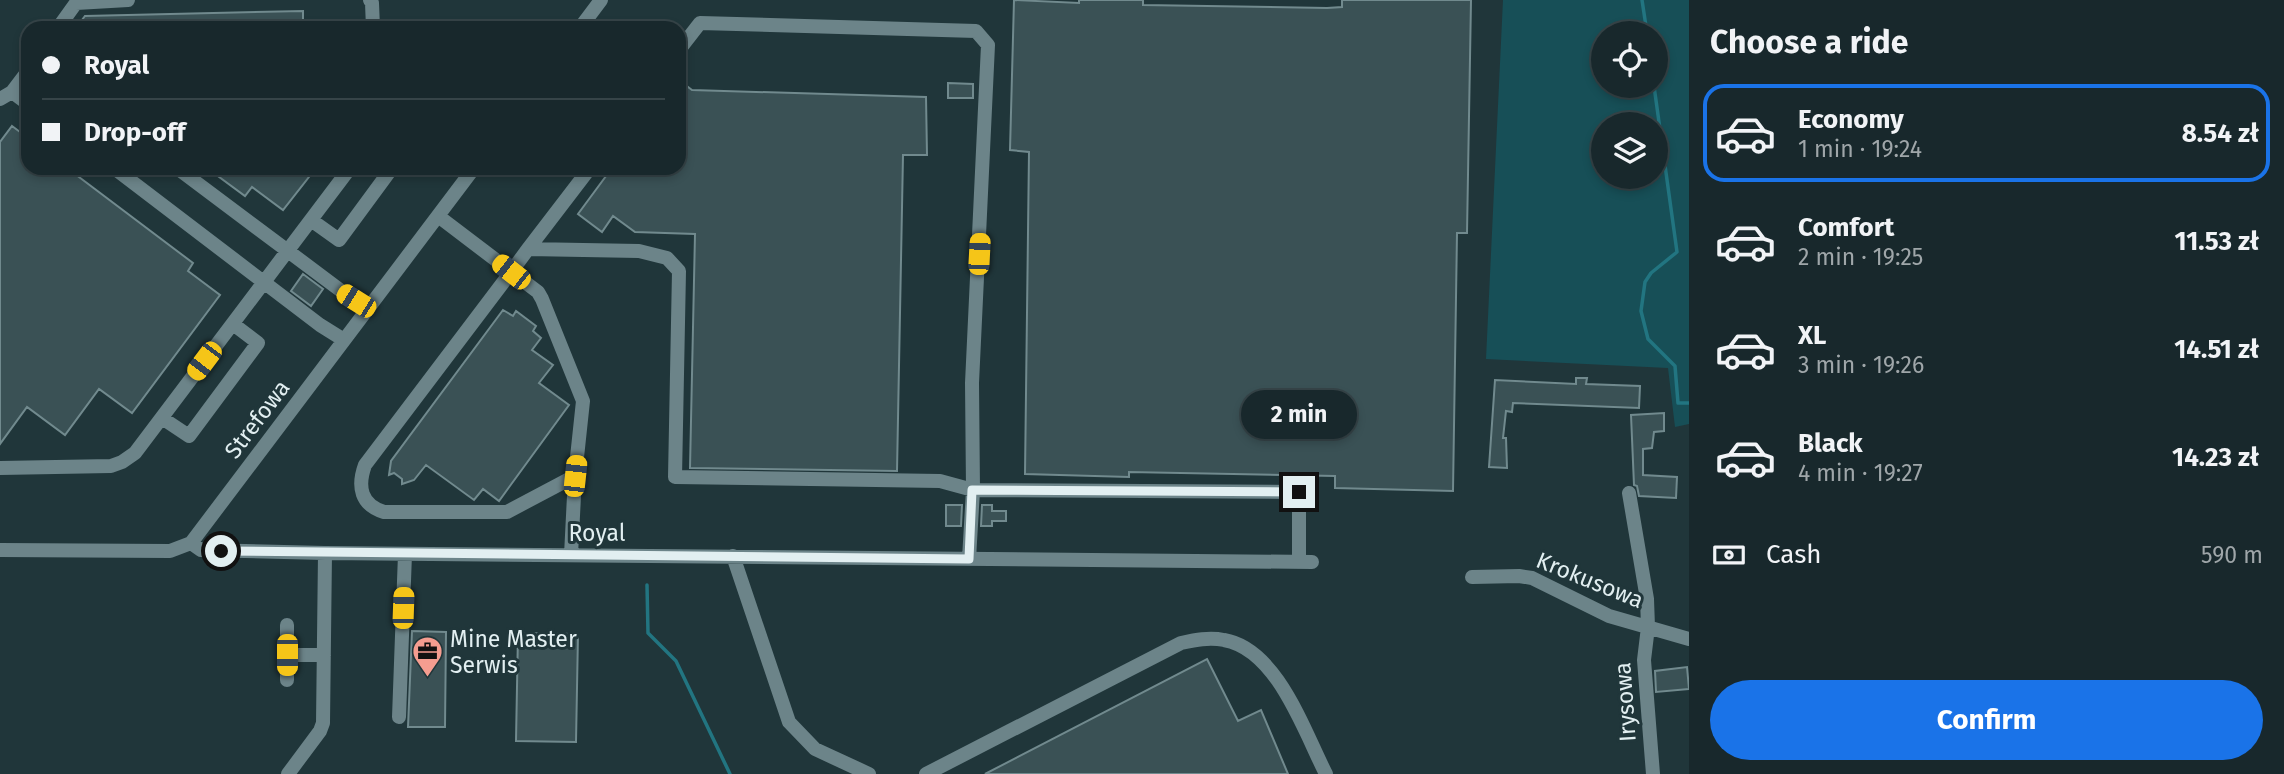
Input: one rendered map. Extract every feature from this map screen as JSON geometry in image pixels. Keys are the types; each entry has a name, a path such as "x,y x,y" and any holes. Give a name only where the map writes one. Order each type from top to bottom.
{"street":[{"path":"63,21 76,3 128,0"},
{"path":"370,0 373,21"},
{"path":"585,21 601,0"},
{"path":"686,41 700,23 976,31 988,45 972,383 969,559"},
{"path":"6,96 21,79"},
{"path":"123,175 344,340"},
{"path":"186,175 368,308"},
{"path":"0,468 111,466 135,453 345,175"},
{"path":"311,220 339,240 387,175"},
{"name":"Strefowa","path":"191,543 469,175"},
{"path":"575,476 507,512 384,512 375,510 366,503 361,493 361,477 365,466 585,175"},
{"path":"438,216 538,292 583,401 575,476 571,555"},
{"path":"528,249 639,251 667,258 679,271 675,477 940,481 972,490"},
{"path":"162,418 189,436 258,343 233,324"},
{"name":"Royal","path":"191,543 201,550 325,553 1306,562 1299,492 972,490"},
{"name":"Irysowa","path":"1629,493 1647,599 1648,627 1644,660 1653,774"},
{"path":"0,550 170,551 191,543"},
{"path":"288,774 323,723 325,553"},
{"path":"399,717 405,554"},
{"path":"733,556 789,722 815,749 869,774"},
{"name":"Krokusowa","path":"1472,577 1532,578 1609,616 1689,639"},
{"path":"287,625 287,680"},
{"path":"926,774 1181,643 1201,639 1225,640 1249,649 1269,667 1326,774"},
{"path":"287,655 324,655"},
{"path":"302,756 303,774"}],"shaded area":[{"path":"1503,0 1689,0 1689,424 1675,427 1668,368 1486,359"}],"building":[{"path":"1014,0 1079,3 1079,0 1143,0 1143,5 1327,8 1342,7 1342,0 1471,0 1467,233 1457,233 1453,491 1335,488 1335,476 1129,472 1129,477 1025,474 1029,152 1010,150"},
{"path":"303,11 305,21 81,21 85,16"},
{"path":"948,83 973,84 973,98 948,98"},
{"path":"686,85 692,90 926,97 927,155 903,155 897,471 690,468 695,234 635,232 613,216 602,232 578,214 607,175 686,175"},
{"path":"12,126 21,133 21,175 76,175 193,263 188,271 220,295 132,413 99,389 65,435 27,407 0,444 0,142"},
{"path":"216,175 310,175 283,210 252,187 245,196"},
{"path":"303,274 323,289 311,306 291,291"},
{"path":"503,310 513,316 516,311 536,326 533,331 541,338 532,350 553,365 539,383 569,405 499,501 483,489 474,500 426,465 414,480 402,484 402,479 394,473 389,475 391,461"},
{"path":"1576,378 1587,378 1586,384 1640,386 1639,408 1513,403 1512,412 1506,411 1503,438 1506,438 1507,468 1489,467 1495,380 1576,384"},
{"path":"1664,413 1664,431 1654,432 1652,448 1643,449 1643,475 1677,477 1676,498 1639,496 1637,486 1634,485 1631,415"},
{"path":"946,505 962,505 961,526 946,526"},
{"path":"982,505 992,505 992,511 1006,511 1006,521 992,521 992,526 981,526"},
{"name":"Mine Master Serwis","path":"412,631 446,632 445,727 408,727"},
{"path":"518,633 578,634 576,742 516,741"},
{"path":"1207,659 1238,721 1261,710 1288,774 985,774"},
{"path":"1687,667 1689,689 1656,692 1655,671"}],"waterway":[{"path":"1642,0 1645,21"},
{"path":"1656,98 1677,252 1651,273 1645,282 1641,311 1648,339 1675,366 1678,403 1689,403"},
{"path":"647,585 648,633 676,661 730,774"}],"place":[{"name":"Mine Master Serwis","path":"427,679"}],"route":[{"path":"221,551 969,559 972,490 1299,492"}]}
